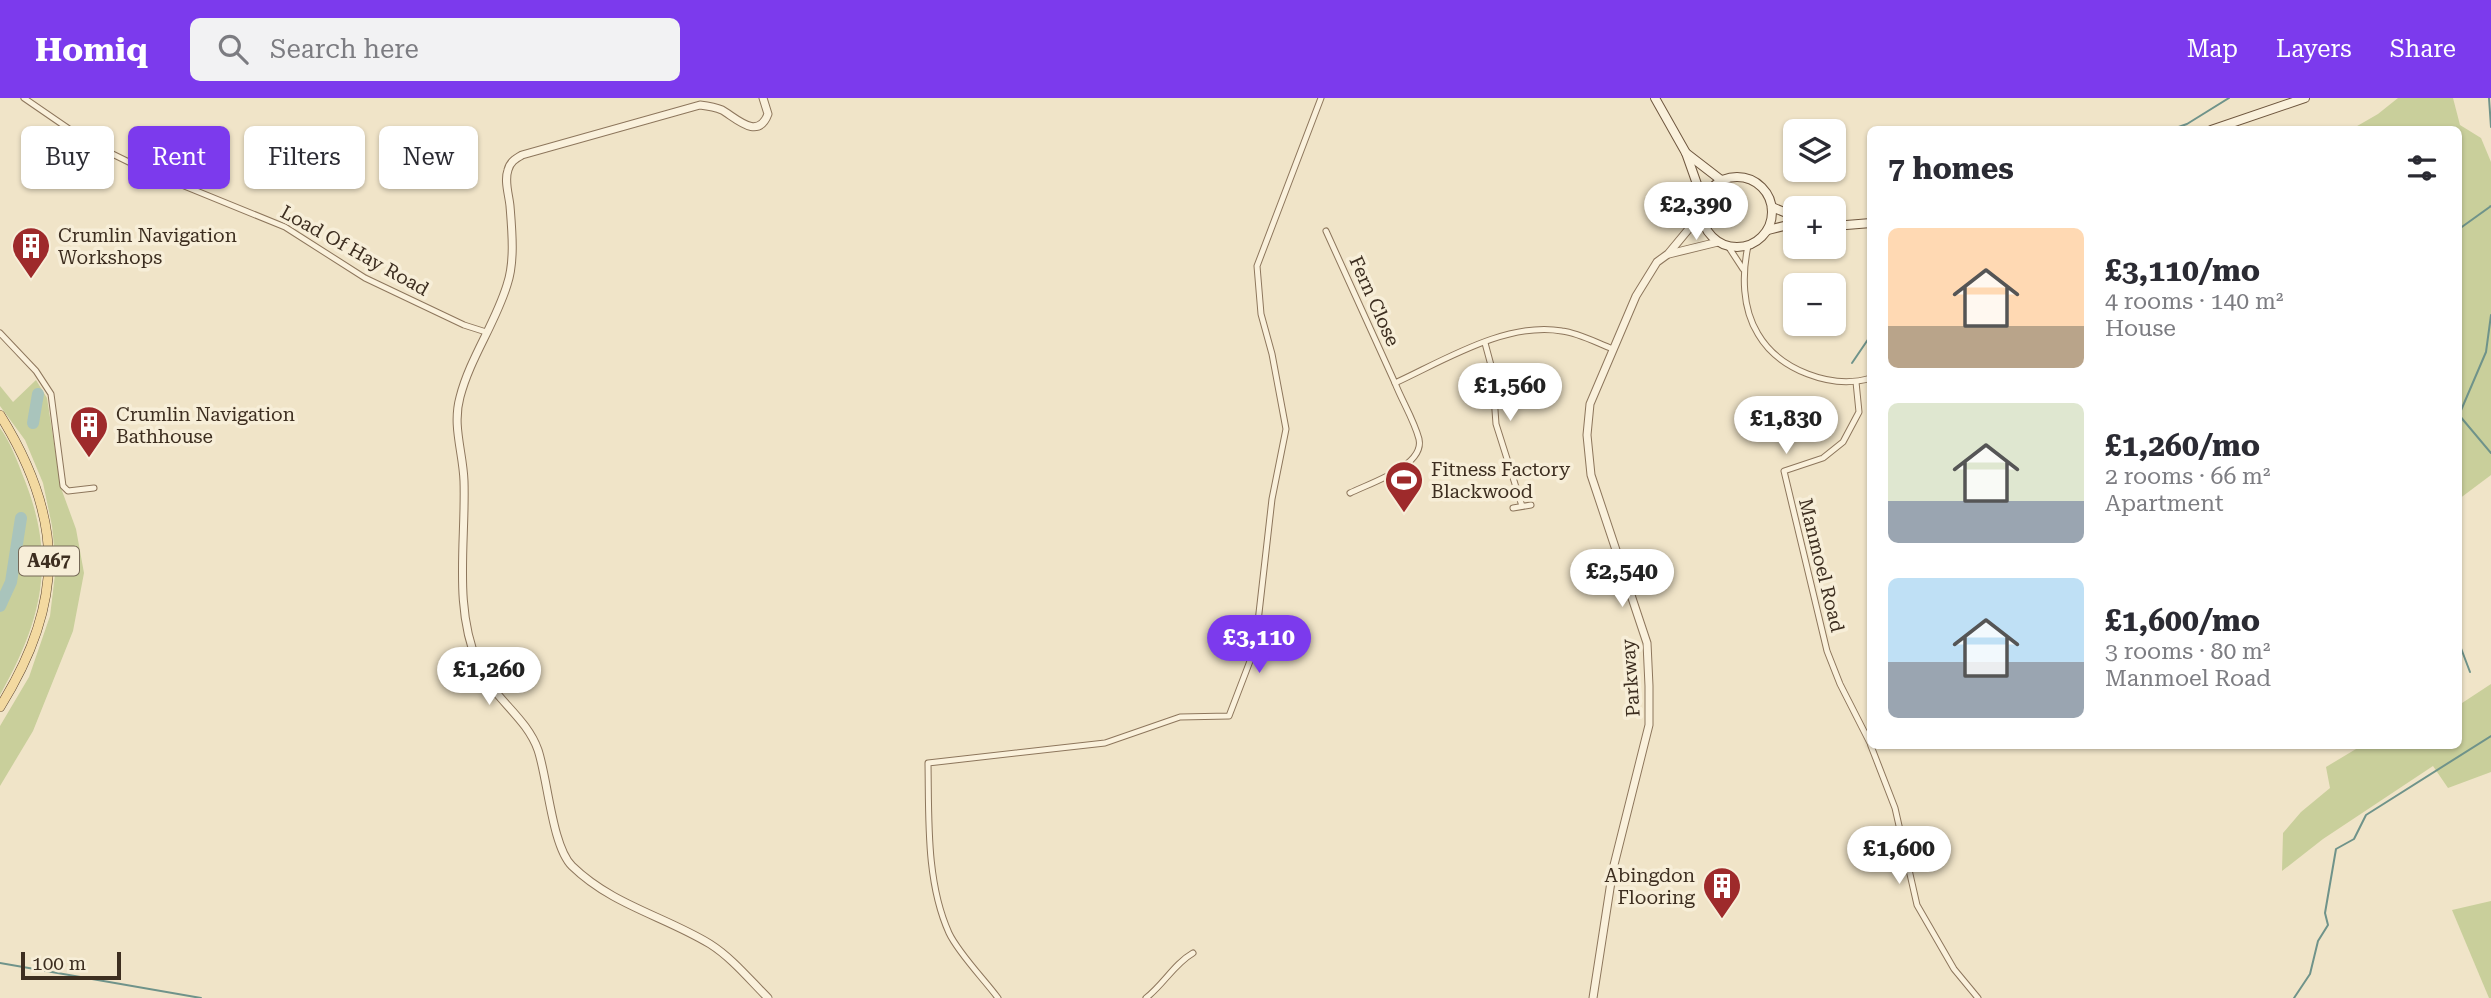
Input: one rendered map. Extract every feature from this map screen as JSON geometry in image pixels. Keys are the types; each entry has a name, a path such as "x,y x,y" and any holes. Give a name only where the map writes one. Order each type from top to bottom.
{"main road":[{"path":"1655,98 1686,153 1703,201 1702,213 1710,234 1718,242 1728,246 1748,246 1768,230 1783,226"},
{"path":"2223,126 2305,98"},
{"path":"1686,153 1721,180"},
{"path":"1703,201 1713,186 1721,180 1732,177 1751,179 1765,189 1773,207 1768,230"},
{"path":"1773,207 1783,211"},
{"path":"1846,225 1867,223"},
{"name":"A467","path":"0,415 19,447 41,501 46,519 50,568 39,631 0,707"}],"street":[{"name":"Load Of Hay Road","path":"24,98 88,142 145,170 285,227 365,278 464,325 486,332"},
{"path":"763,98 768,114 763,123 757,126 745,126 726,112 700,105 522,155 512,161 506,177 510,206 510,272 500,305 462,388 455,426 464,479 462,545 467,627 478,664 492,689 518,716 533,740 561,847 569,863 614,898 710,945 734,962 768,998"},
{"path":"998,998 950,936 937,897 929,810 928,763 1104,743 1180,717 1228,716 1255,648 1272,499 1286,429 1272,354 1261,314 1257,266 1321,98"},
{"name":"Parkway","path":"1593,998 1613,869 1649,725 1647,643 1597,499 1587,435 1590,404 1636,296 1657,262 1668,254 1702,213"},
{"name":"Fern Close","path":"1326,231 1419,438 1417,453 1410,463 1350,493"},
{"path":"1668,254 1718,242"},
{"path":"1728,246 1743,269"},
{"path":"1748,246 1743,269 1746,299 1758,335 1797,371 1830,380 1856,382 1867,379"},
{"path":"1395,383 1485,343 1517,332 1564,331 1613,349"},
{"path":"0,333 36,371 51,394 63,485 68,491 94,488"},
{"path":"1485,343 1492,369 1496,424 1522,506"},
{"name":"Manmoel Road","path":"1856,382 1859,412 1843,442 1823,458 1784,471 1827,651 1840,684 1867,737"},
{"path":"1513,508 1531,505"},
{"name":"Manmoel Road","path":"1873,749 1895,808 1917,905 1954,969 1978,998"},
{"path":"1146,998 1162,985 1183,958 1193,953"}],"green space":[{"path":"2398,98 2453,98 2462,126 2357,126"},
{"path":"2462,126 2481,138 2491,162 2491,475 2462,497"},
{"path":"36,380 47,398 61,488 76,529 84,573 73,631 33,731 0,786 0,726 29,677 50,616 56,566 52,526 43,483 25,440 0,406 0,386 13,402"},
{"path":"0,428 17,460 35,510 42,565 40,591 26,642 0,695"},
{"path":"2491,684 2491,772 2448,788 2433,766 2323,839 2282,871 2283,833 2301,812 2330,788 2326,767 2356,749 2462,749 2462,703"},
{"path":"2491,901 2491,998 2489,998 2452,910"}],"waterway":[{"path":"2181,126 2229,98"},
{"path":"2489,98 2491,127"},
{"path":"2462,227 2491,206"},
{"path":"2462,408 2486,352 2491,315"},
{"path":"1852,363 1867,341"},
{"path":"33,423 38,394"},
{"path":"2462,419 2491,453"},
{"path":"0,606 11,582 21,518"},
{"path":"2462,651 2470,672"},
{"path":"2294,998 2310,974 2318,941 2328,925 2325,913 2336,849 2354,839 2366,815 2491,736"},
{"path":"0,963 201,998"}],"place":[{"name":"Crumlin Navigation Workshops","path":"31,280"},
{"name":"Crumlin Navigation Bathhouse","path":"89,459"},
{"name":"Fitness Factory Blackwood","path":"1404,514"},
{"name":"Abingdon Flooring","path":"1722,920"}]}
